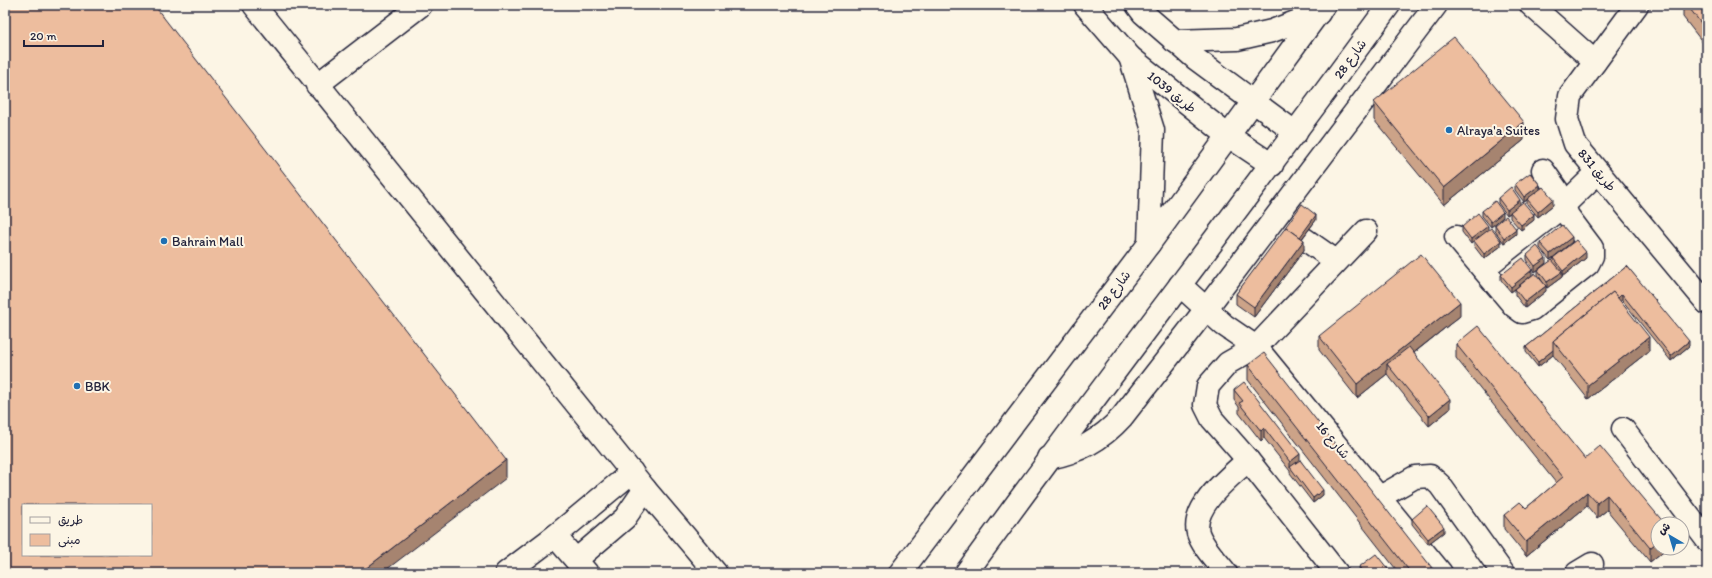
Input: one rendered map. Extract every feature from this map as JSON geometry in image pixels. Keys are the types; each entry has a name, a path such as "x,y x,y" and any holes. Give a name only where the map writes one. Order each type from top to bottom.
{"street":[{"path":"254,5 317,86 638,480 716,573"},
{"path":"317,86 421,5"},
{"name":"طريق 1039","path":"1085,5 1130,57 1227,135 1272,165"},
{"path":"1137,5 1143,13 1174,41 1296,133"},
{"name":"شارع 28","path":"966,573 1049,458 1272,165 1389,5"},
{"path":"1049,458 1082,449 1110,429 1206,309 1289,228 1436,5"},
{"path":"1531,5 1595,62"},
{"name":"طريق 831","path":"1637,5 1570,96 1567,119 1575,144 1707,303"},
{"path":"1174,41 1237,39 1272,31 1321,9"},
{"name":"شارع 28","path":"900,573 1149,244 1227,135 1321,9"},
{"path":"1130,57 1153,130 1149,244"},
{"path":"1456,237 1514,306 1522,312 1532,308 1557,289 1588,264 1591,260 1593,252 1592,248 1574,225 1563,206 1557,190 1543,170"},
{"path":"1483,270 1563,206 1598,172"},
{"path":"1289,228 1336,261"},
{"path":"1337,573 1248,460 1212,419 1205,405 1208,386 1228,363 1256,347 1366,231"},
{"name":"شارع 16","path":"1180,285 1224,325 1256,347 1441,573"},
{"path":"1624,430 1707,540"},
{"path":"1226,573 1203,544 1198,533 1197,520 1203,507 1212,495 1248,460"},
{"path":"1380,497 1415,477 1430,476 1440,484 1503,573"},
{"path":"506,573 555,536 638,480"},
{"path":"555,536 582,566 625,518 638,480"}],"building":[{"name":"Bahrain Mall","path":"5,5 154,5 506,460 360,573 5,573"},
{"path":"1687,5 1707,5 1707,31"},
{"name":"Alraya'a Suites","path":"1454,37 1524,122 1444,188 1374,102"},
{"path":"1530,173 1540,185 1524,197 1515,184"},
{"path":"1511,187 1520,200 1507,210 1498,198"},
{"path":"1543,187 1553,199 1538,212 1527,199"},
{"path":"1495,201 1503,212 1491,222 1482,211"},
{"path":"1523,202 1534,215 1521,225 1510,212"},
{"path":"1302,204 1316,215 1300,237 1286,227 1284,229"},
{"path":"1478,213 1488,226 1471,239 1462,227"},
{"path":"1506,216 1516,229 1504,238 1495,225"},
{"path":"1562,225 1572,237 1550,254 1540,243"},
{"path":"1286,227 1304,240 1254,307 1236,294"},
{"path":"1491,228 1501,241 1484,254 1474,241"},
{"path":"1576,240 1586,252 1563,271 1553,258"},
{"path":"1537,246 1546,258 1535,266 1527,255"},
{"path":"1421,254 1460,302 1357,384 1319,336"},
{"path":"1523,258 1532,270 1511,287 1501,275"},
{"path":"1552,260 1562,272 1547,282 1538,270"},
{"path":"1627,266 1689,341 1671,356 1622,294 1618,298 1613,292 1553,341 1553,350 1538,362 1526,347"},
{"path":"1535,273 1546,286 1525,302 1515,289"},
{"path":"1613,292 1649,337 1588,385 1553,341"},
{"path":"1478,326 1585,459 1600,446 1658,516 1650,516 1650,548 1607,495 1597,503 1587,492 1526,542 1504,515 1520,502 1526,508 1563,477 1456,344"},
{"path":"1409,347 1450,399 1429,416 1387,364"},
{"path":"1264,353 1436,573 1411,573 1248,365"},
{"path":"1244,382 1300,454 1290,462 1264,428 1261,431 1239,403 1243,401 1234,390"},
{"path":"1300,460 1323,490 1313,498 1290,467"},
{"path":"1427,506 1444,527 1428,539 1412,519"},
{"path":"1376,554 1391,573 1364,573 1359,567"}],"place":[{"name":"Alraya'a Suites","path":"1449,130"},
{"name":"Bahrain Mall","path":"164,241"},
{"name":"BBK","path":"77,386"}]}
